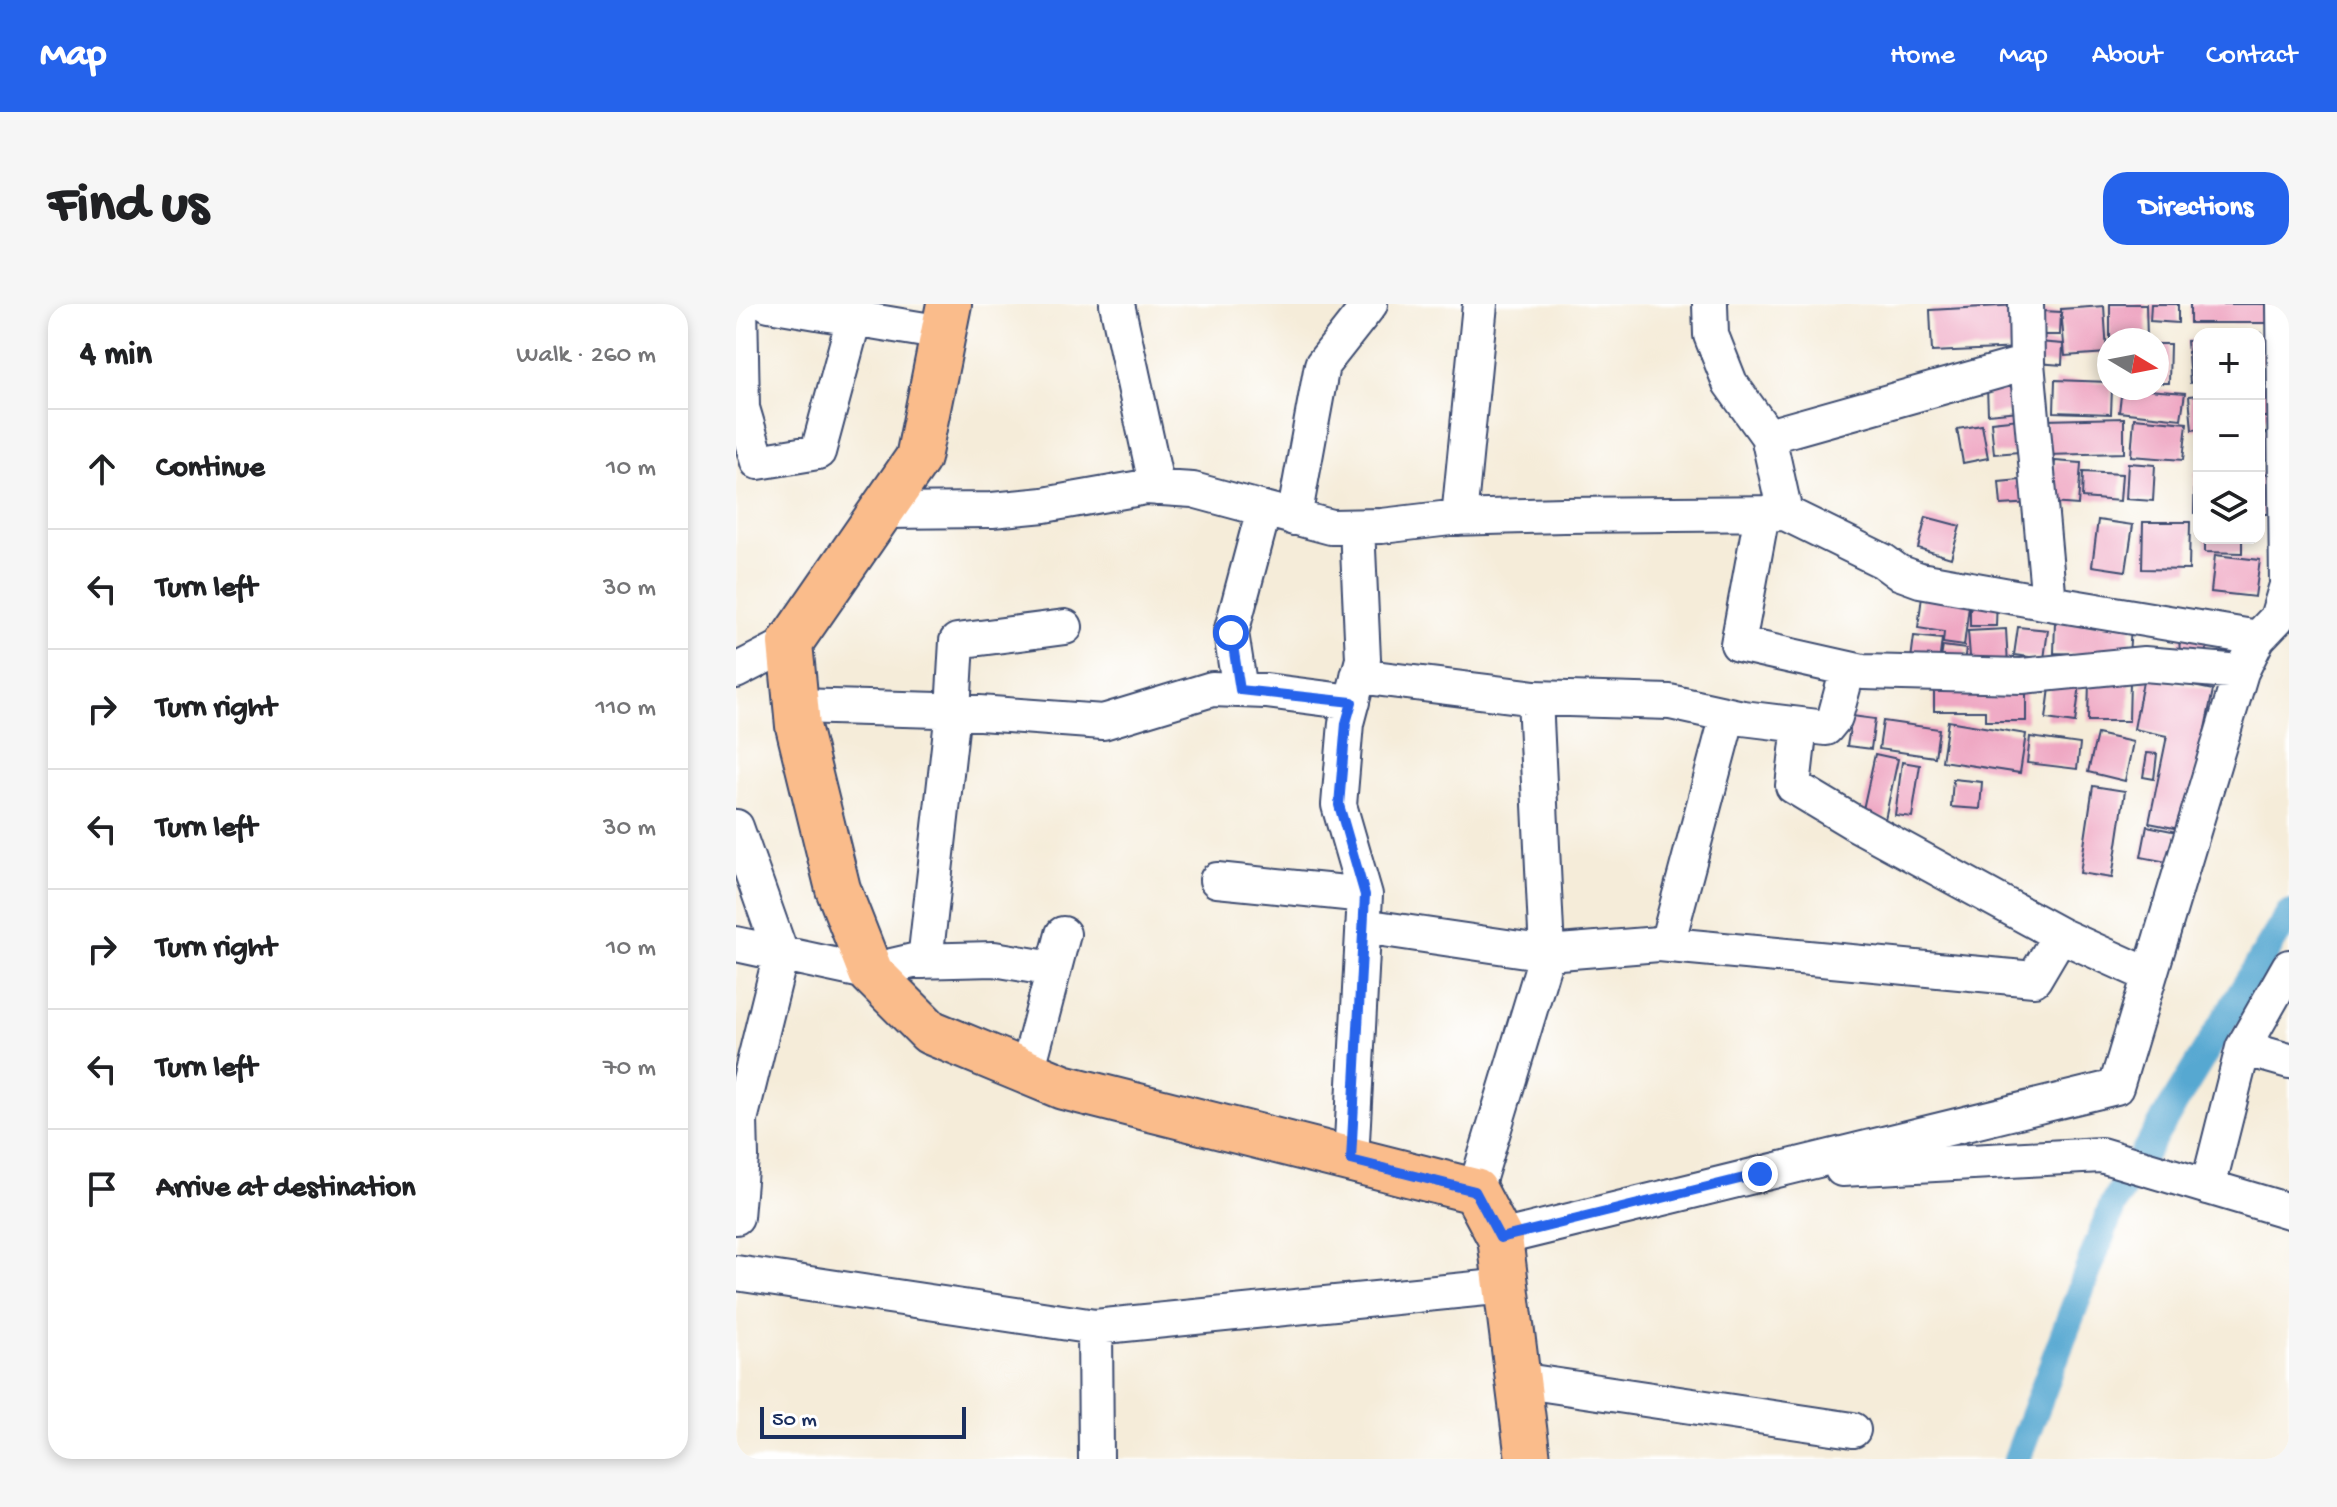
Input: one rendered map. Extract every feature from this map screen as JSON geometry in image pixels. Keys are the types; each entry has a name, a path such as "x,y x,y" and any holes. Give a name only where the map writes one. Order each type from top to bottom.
{"main road":[{"path":"946,318 918,458 790,643 798,726 838,889 871,972 930,1032 1063,1087 1475,1191 1500,1238 1528,1459"}],"street":[{"path":"740,304 742,408 758,462 818,452 854,318"},
{"path":"769,304 816,308 854,318 946,318"},
{"path":"1117,304 1157,488"},
{"path":"1240,690 1231,633 1279,513 1322,365 1370,304"},
{"path":"1459,518 1480,304"},
{"path":"1710,304 1711,335 1730,383 1768,436 1774,514 1738,644 1863,672 2022,676 2144,664 2241,672"},
{"path":"2026,304 2027,363 2049,603"},
{"path":"1500,1238 2116,1087 2241,672 2258,638 2277,618 2287,585 2286,314"},
{"path":"1768,436 2027,363"},
{"path":"882,511 992,510 1044,505 1146,487 1193,490 1331,527 1459,518 1774,514 1920,580 2258,638"},
{"path":"1351,1160 1364,910 1339,805 1346,723 1363,659 1357,527"},
{"path":"925,961 953,711 957,641 1065,627"},
{"path":"736,671 790,643"},
{"path":"796,706 953,711 1103,722 1212,689 1355,689 1670,702 1728,715 1826,728 1835,717 1848,669"},
{"path":"1475,1191 1547,953 1535,698"},
{"path":"1667,944 1728,715"},
{"path":"1800,725 1793,786 2060,935 2149,975"},
{"path":"736,827 781,954 740,1102 741,1157 736,1217"},
{"path":"1217,880 1364,910 1547,953 1667,944 2034,979 2060,935"},
{"path":"1027,1072 1063,934"},
{"path":"736,944 871,972 925,961 994,959 1053,969"},
{"path":"2202,1185 2243,1048 2289,967"},
{"path":"2243,1048 2289,1061"},
{"path":"1760,1174 2101,1155 2289,1211"},
{"path":"736,1273 1095,1327 1506,1286"},
{"path":"1095,1327 1096,1459"},
{"path":"1518,1380 1853,1430"}],"building":[{"path":"2110,304 2146,304 2147,328 2110,328"},
{"path":"2151,304 2178,304 2178,323 2150,321"},
{"path":"2190,304 2272,304 2272,323 2190,323"},
{"path":"2019,305 2021,348 1932,352 1930,310"},
{"path":"2104,306 2105,328 2097,328 2097,354 2065,356 2061,309"},
{"path":"2043,311 2061,312 2060,335 2042,335"},
{"path":"2193,340 2193,383 2190,383 2187,341"},
{"path":"2038,342 2063,344 2062,365 2037,363"},
{"path":"2055,380 2097,382 2097,400 2112,400 2111,414 2054,412"},
{"path":"2265,384 2271,384 2272,417 2265,417"},
{"path":"2017,385 2019,411 1988,414 1987,387"},
{"path":"2169,392 2185,393 2181,419 2119,412 2120,400 2169,400"},
{"path":"2189,396 2193,396 2192,430"},
{"path":"2029,418 2032,451 1994,454 1991,422"},
{"path":"2124,418 2124,453 2046,455 2046,420"},
{"path":"2134,418 2187,423 2183,460 2131,456"},
{"path":"1982,425 1988,458 1963,463 1957,429"},
{"path":"2265,433 2272,434 2269,460 2265,460"},
{"path":"2055,461 2081,463 2078,505 2051,503"},
{"path":"2128,463 2155,465 2153,501 2126,499"},
{"path":"2083,472 2122,474 2120,501 2082,498"},
{"path":"2265,474 2271,474 2270,514 2265,514"},
{"path":"2031,479 2033,503 2001,505 1999,482"},
{"path":"1926,517 1960,526 1951,558 1918,548"},
{"path":"2098,520 2133,525 2126,571 2092,566"},
{"path":"2143,522 2190,522 2189,570 2142,569"},
{"path":"2205,544 2242,544 2242,553 2205,552"},
{"path":"2215,555 2260,560 2255,597 2211,592"},
{"path":"1923,588 1997,597 1996,626 1970,626 1970,598 1964,646 1943,643 1944,632 1918,628"},
{"path":"2055,622 2131,625 2129,656 2054,653"},
{"path":"2018,627 2048,630 2044,659 2014,655"},
{"path":"2006,629 2008,666 1971,669 1968,631"},
{"path":"1914,636 1942,639 1938,671 1910,667"},
{"path":"2206,636 2207,653 2180,654 2179,637"},
{"path":"1943,646 1966,649 1963,668 1940,665"},
{"path":"2144,676 2213,690 2184,830 2149,823 2167,736 2134,729"},
{"path":"2051,680 2080,684 2075,723 2046,719"},
{"path":"2089,680 2130,681 2129,721 2088,721"},
{"path":"1934,684 2026,684 2026,721 1985,721 1985,711 1934,711"},
{"path":"1852,716 1875,719 1871,749 1847,746"},
{"path":"1883,721 1939,729 1935,757 1879,749"},
{"path":"1948,721 2026,734 2020,773 1942,761"},
{"path":"2097,734 2133,742 2125,781 2088,772"},
{"path":"2030,737 2080,744 2077,769 2027,763"},
{"path":"2147,753 2157,754 2154,779 2143,777"},
{"path":"1875,754 1898,759 1885,819 1862,814"},
{"path":"1902,762 1920,765 1912,817 1895,815"},
{"path":"1953,779 1982,782 1980,809 1951,807"},
{"path":"2093,786 2125,791 2112,878 2080,873"},
{"path":"2147,826 2177,832 2172,863 2141,857"}],"waterway":[{"path":"2017,1459 2113,1204 2289,914"}],"route":[{"path":"1231,633 1240,690 1352,702 1346,723 1339,805 1365,895 1351,1160 1475,1191 1500,1238 1760,1174"}]}
